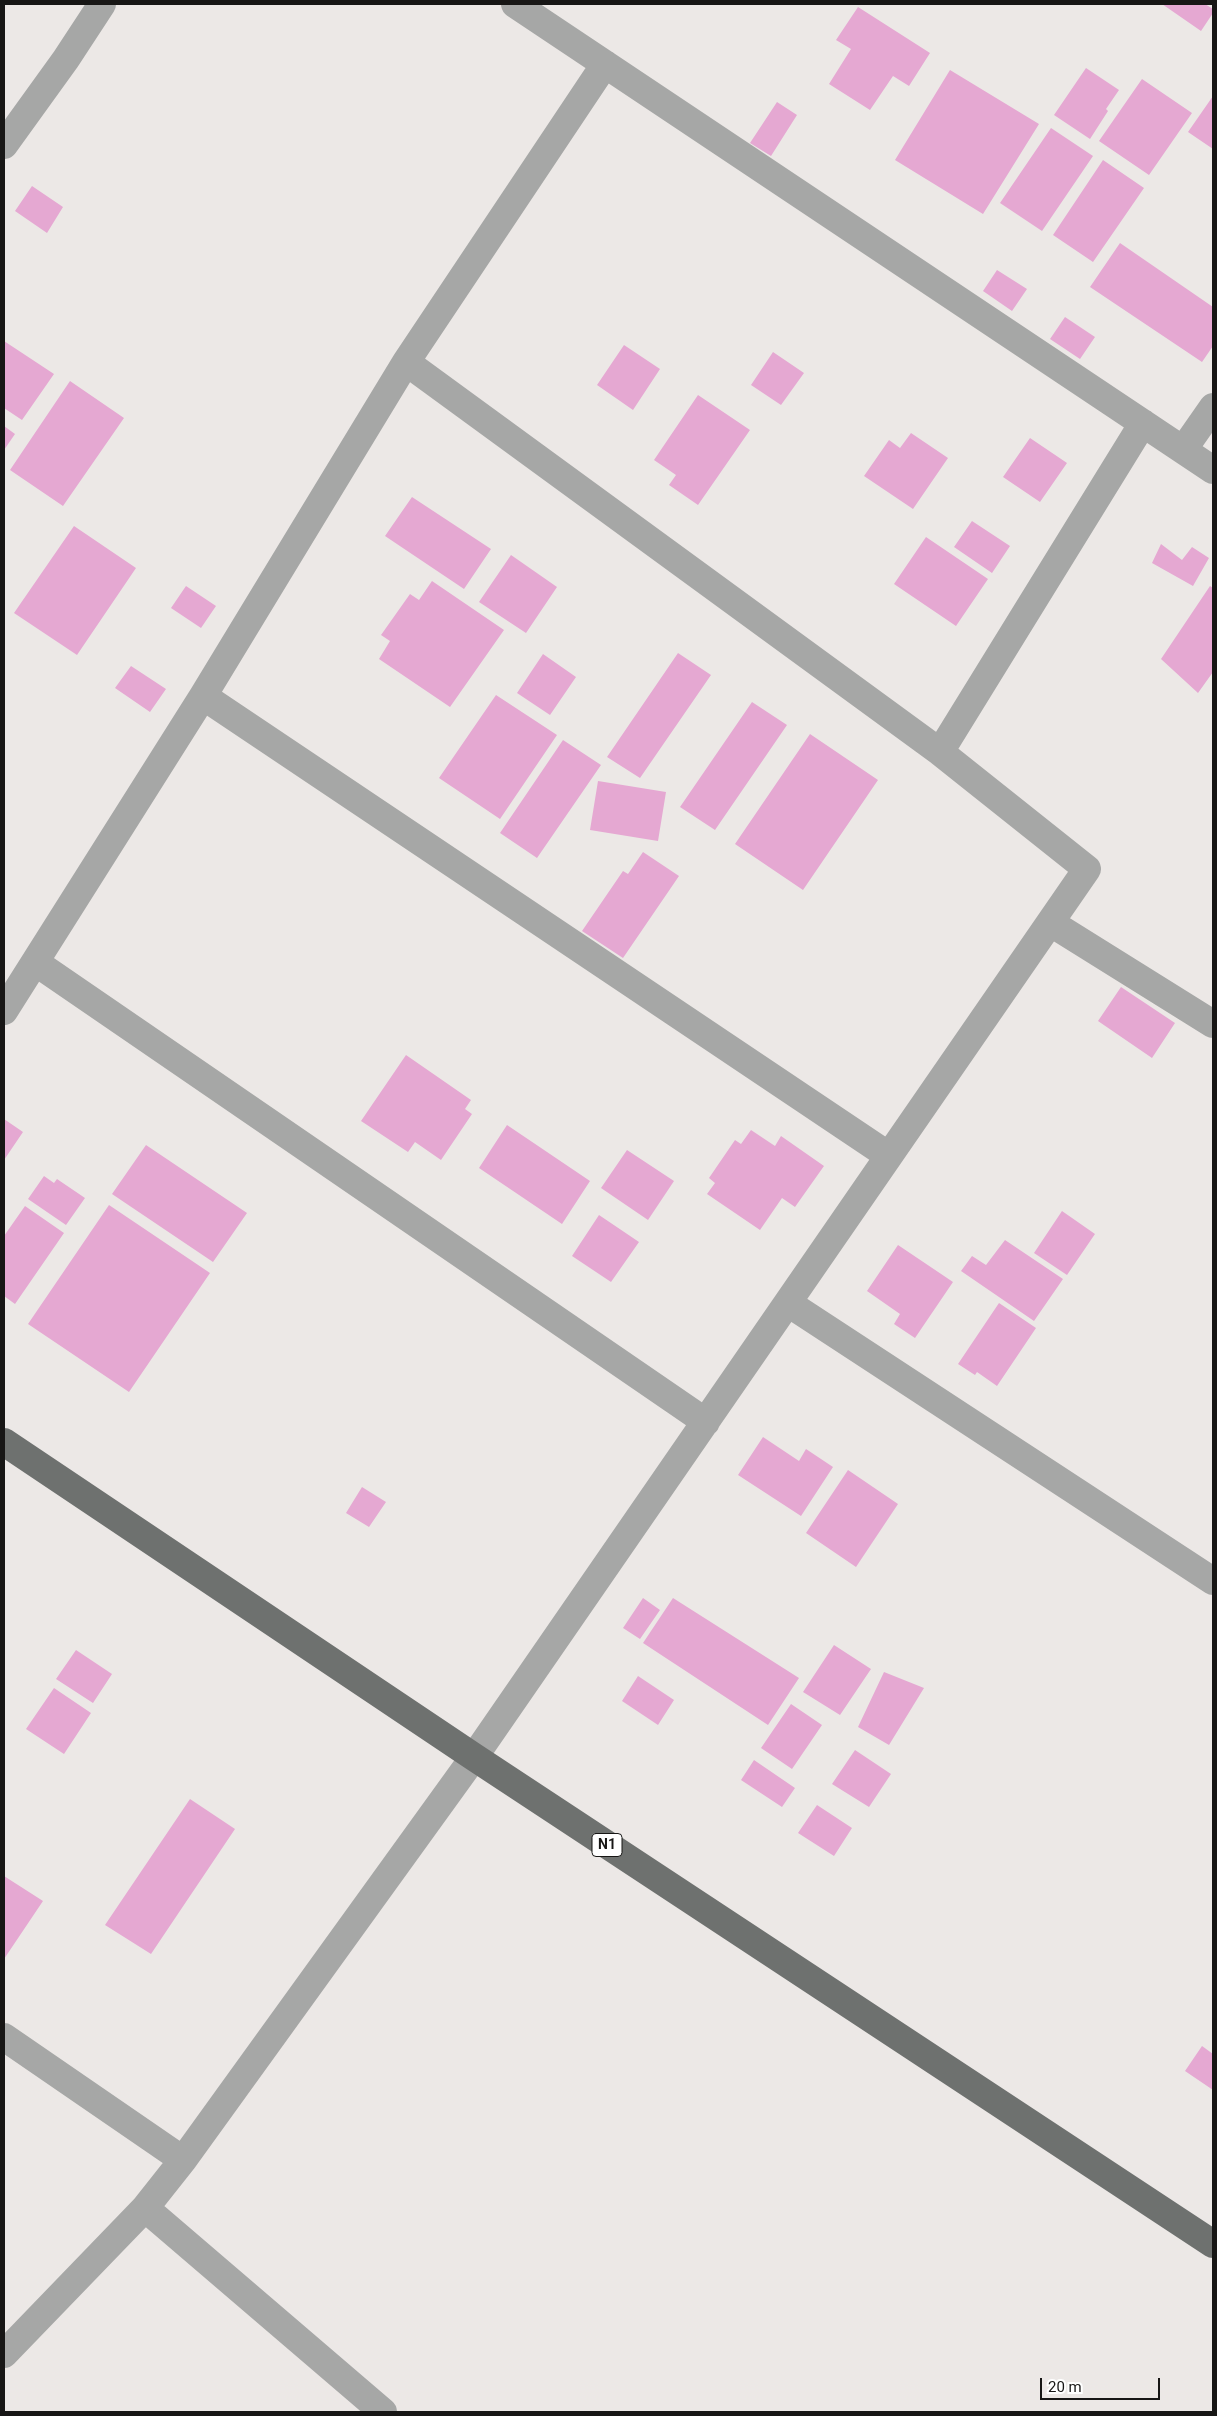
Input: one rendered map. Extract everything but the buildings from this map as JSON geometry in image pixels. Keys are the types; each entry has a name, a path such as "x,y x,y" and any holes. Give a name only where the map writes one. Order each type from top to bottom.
{"main road":[{"name":"N1","path":"4,1442 474,1757 1213,2244"}],"street":[{"path":"4,145 66,59 102,4"},
{"path":"515,4 1213,470"},
{"path":"4,1011 203,696 406,362 604,64"},
{"path":"4,2354 145,2208 183,2160 474,1757 1088,869 940,752 406,362"},
{"path":"1183,450 1213,407"},
{"path":"940,752 1143,423"},
{"path":"203,696 889,1156"},
{"path":"1051,923 1213,1024"},
{"path":"35,962 706,1422"},
{"path":"788,1302 1213,1582"},
{"path":"4,2037 183,2160"},
{"path":"145,2208 383,2412"}]}
